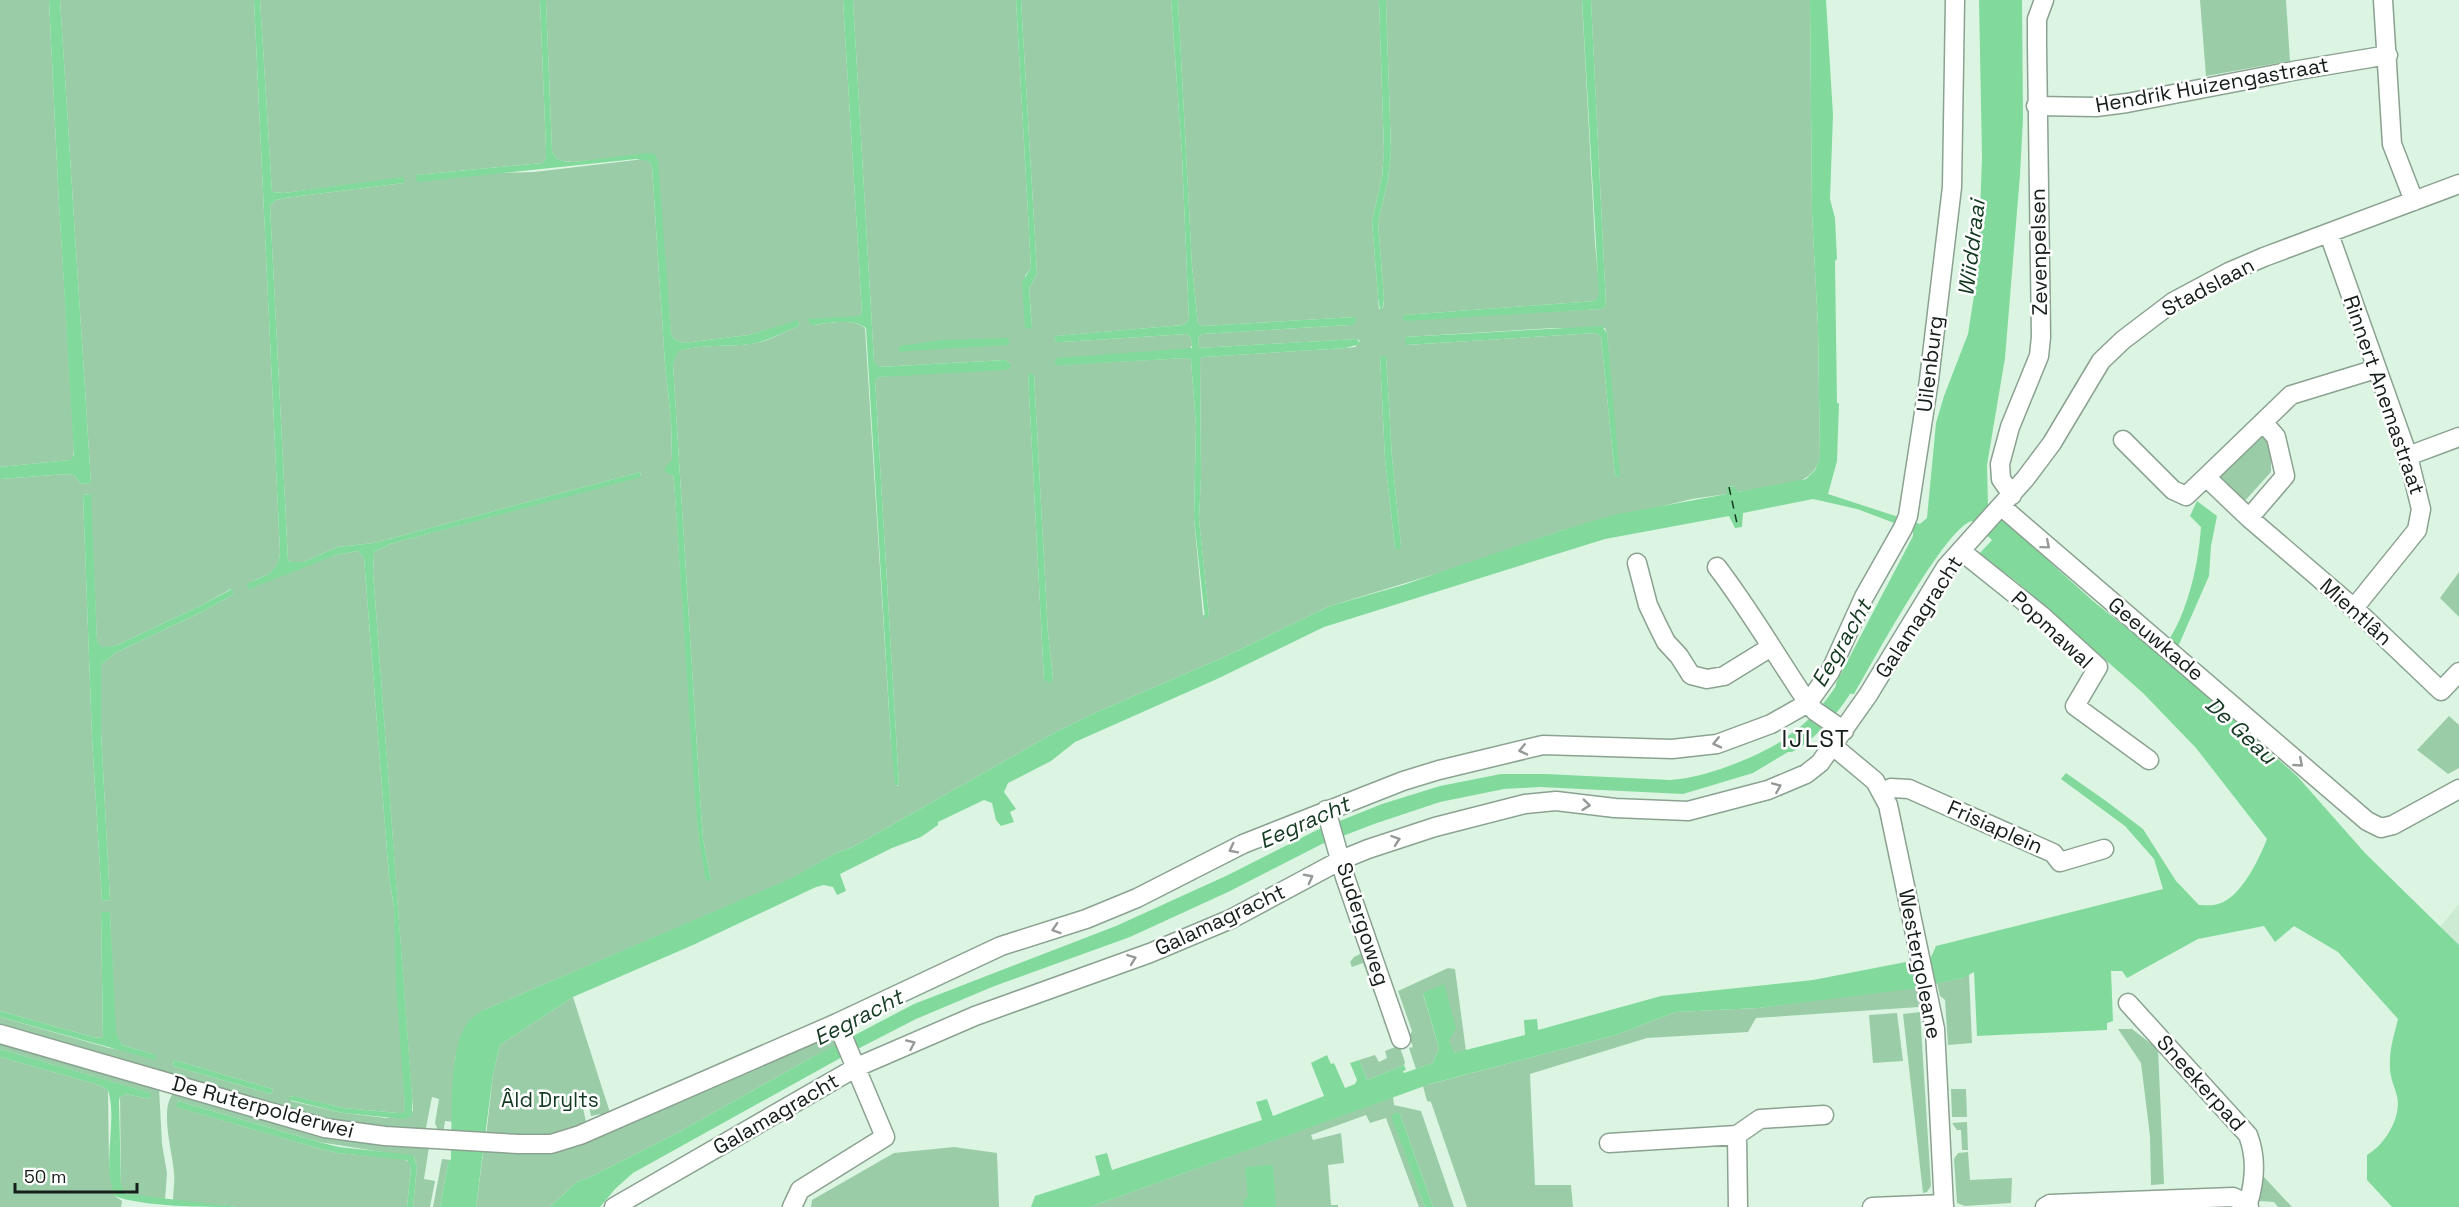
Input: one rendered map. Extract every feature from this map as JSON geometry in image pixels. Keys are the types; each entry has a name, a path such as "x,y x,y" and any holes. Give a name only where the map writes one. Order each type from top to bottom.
{"street":[{"name":"Uilenburg","path":"1811,707 1830,672 1864,597 1906,522 1929,380 1952,187 1955,0"},
{"name":"Zevenpelsen","path":"2004,505 2000,464 2010,427 2039,356 2041,337 2036,106 2037,19 2044,0"},
{"path":"2383,0 2392,144 2414,201"},
{"name":"Hendrik Huizengastraat","path":"2036,106 2096,107 2127,103 2388,55"},
{"name":"Stadslaan","path":"2004,505 2052,443 2101,361 2123,340 2174,302 2264,257 2459,184"},
{"name":"Rinnert Anemastraat","path":"2329,234 2408,456 2421,509 2417,530 2354,608"},
{"path":"2123,440 2173,490 2186,496 2291,395 2376,369"},
{"path":"2248,518 2285,476 2276,437 2263,422"},
{"path":"2408,456 2459,437"},
{"name":"Mientlân","path":"2206,477 2248,518 2354,608 2441,691 2459,672"},
{"name":"Galamagracht","path":"614,1207 854,1062 1150,952 1231,919 1341,860 1435,827 1525,804 1556,801 1688,811 1768,790 1806,774 1820,764 1838,734 1868,695 1946,567 2004,505"},
{"name":"Geeuwkade","path":"2004,505 2367,821 2381,828 2393,825 2459,789"},
{"name":"Popmawal","path":"1967,545 2098,667 2075,706 2148,760"},
{"path":"1637,563 1648,605 1657,624 1666,642 1679,656 1691,675 1707,680 1724,676 1771,647"},
{"path":"1717,567 1749,611 1811,707 1838,734"},
{"path":"792,1207 800,1190 885,1137 840,1031 1001,946 1086,919 1137,898 1243,844 1328,816 1439,770 1543,746 1672,749 1717,744 1811,707"},
{"name":"Westergoleane","path":"1838,734 1883,792 1888,805 1935,1029 1944,1205"},
{"name":"Frisiaplein","path":"1883,792 1891,788 1909,789 2053,853 2060,862 2104,849"},
{"name":"Sudergoweg","path":"1328,816 1401,1039"},
{"name":"Sneekerpad","path":"2128,1003 2248,1135 2254,1150 2254,1185 2248,1206"},
{"name":"De Ruterpolderwei","path":"0,1034 325,1128 366,1134 488,1143 550,1144 568,1139 840,1031"},
{"path":"1609,1143 1737,1135 1760,1119 1824,1115"},
{"path":"1737,1135 1738,1207"},
{"path":"2045,1207 2050,1204 2233,1197 2248,1206"},
{"path":"1872,1207 1944,1205"}],"shaded area":[{"path":"2459,904 2459,956 2435,933"}],"green space":[{"path":"0,0 49,0 74,447 73,458 70,460 0,467"},
{"path":"60,0 254,0 280,552 277,566 270,573 247,584 336,555 358,551 364,558 389,876 394,908 405,1109 403,1113 398,1113 344,1108 291,1096 291,1101 343,1113 387,1118 413,1111 373,571 374,552 390,544 641,476 640,472 374,543 338,547 303,562 288,560 270,205 276,200 285,198 404,183 404,178 284,193 272,192 260,0 540,0 546,150 543,163 416,175 534,172 644,159 649,161 652,167 671,420 672,460 668,472 673,475 674,481 699,841 711,880 703,839 673,364 677,351 695,347 756,343 799,326 798,321 749,335 683,343 674,339 671,333 654,154 573,162 558,159 552,151 546,0 843,0 862,313 859,316 810,325 847,322 865,328 891,743 897,786 899,785 875,380 880,377 1011,364 1005,360 878,367 874,361 853,0 1016,0 1031,268 1025,276 1032,328 1029,289 1037,273 1021,0 1171,0 1182,156 1189,320 1183,325 1054,338 1057,342 1063,342 1187,334 1191,338 1190,349 1057,365 1187,358 1191,360 1196,426 1194,518 1203,615 1209,616 1199,519 1200,359 1355,347 1360,341 1357,339 1199,348 1198,338 1202,334 1350,325 1354,317 1203,326 1198,324 1192,266 1178,0 1379,0 1384,151 1382,177 1372,221 1379,309 1383,308 1384,299 1378,222 1388,180 1391,151 1386,0 1582,0 1600,296 1595,301 1404,315 1506,314 1601,309 1606,306 1591,0 1810,0 1812,213 1818,327 1820,458 1809,475 1793,483 1774,487 1737,492 1734,486 1727,487 1727,494 1692,499 1563,530 1465,565 1330,606 1224,657 1097,712 1054,733 853,847 836,853 793,878 484,1010 455,1058 454,1122 445,1121 443,1134 439,1133 435,1123 439,1099 432,1097 425,1133 349,1128 0,1029 0,1017 109,1048 156,1055 122,1045 115,1033 110,912 101,913 103,1038 0,1011 0,479 67,474 74,475 81,484 91,483","holes":["1554,328 1605,328 1618,477 1615,476 1601,337 1596,333 1407,345 1405,337","1380,356 1386,356 1392,457 1401,546 1395,548 1385,459","1028,374 1034,374 1048,633 1053,679 1044,680","90,494 97,640 101,648 115,646 231,589 234,594 204,611 115,653 101,665 101,732 110,900 102,901 92,737 83,495","174,1060 273,1089 271,1094 173,1066"]},
{"path":"2200,0 2286,0 2290,61 2206,76"},
{"path":"2263,433 2271,452 2271,472 2242,504 2215,474"},
{"path":"2459,572 2459,617 2440,598"},
{"path":"2449,716 2459,725 2459,768 2448,774 2417,750"},
{"path":"1364,952 1384,1009 1381,1011 1363,963 1352,967 1350,962"},
{"path":"1448,968 1455,969 1466,1051 1453,1053 1449,1040 1423,994 1439,1048 1433,1063 1416,1069 1409,1048 1413,1047 1409,1037 1412,1031 1398,991"},
{"path":"1969,973 1972,1043 1948,1045 1945,1000 1940,996 1937,983 1963,978"},
{"path":"1917,987 1919,1007 1756,1018 1748,1032 1647,1038 1530,1074 1535,1185 1571,1185 1573,1207 1467,1207 1431,1102 1427,1101 1423,1086 1616,1035 1676,1012 1758,1008"},
{"name":"Âld Drylts","path":"573,997 612,1119 602,1121 601,1114 591,1116 586,1090 580,1091 587,1128 576,1127 554,1133 552,1139 486,1137 493,1074 500,1045"},
{"path":"1920,1012 1931,1186 1927,1192 1923,1193 1903,1014"},
{"path":"1897,1013 1903,1061 1873,1063 1869,1015"},
{"path":"1390,1019 1405,1062 1404,1065 1367,1080 1359,1060 1375,1055 1379,1062 1387,1058 1385,1051 1395,1047 1389,1036 1387,1025 1383,1022"},
{"path":"2118,1029 2132,1029 2158,1049 2164,1184 2151,1185 2150,1136 2141,1063"},
{"path":"824,1035 836,1038 839,1044 679,1132 578,1181 550,1207 476,1207 484,1147 515,1150"},
{"path":"0,1038 159,1088 162,1144 167,1173 165,1200 131,1196 123,1191 121,1186 120,1097 126,1094 149,1099 150,1093 0,1049"},
{"path":"0,1057 99,1085 108,1090 109,1164 115,1196 122,1201 121,1207 0,1207"},
{"path":"1951,1089 1966,1089 1967,1117 1952,1117"},
{"path":"175,1092 429,1147 424,1179 435,1181 430,1207 413,1207 417,1166 414,1157 319,1142 178,1101 177,1107 317,1148 338,1153 404,1159 410,1163 411,1167 407,1207 238,1207 173,1201 174,1173 167,1118 170,1098"},
{"path":"1393,1097 1394,1105 1421,1111 1454,1207 1433,1207 1400,1114 1397,1113 1392,1116 1425,1207 1419,1207 1386,1118 1370,1123 1366,1115 1311,1135 1313,1140 1341,1133 1344,1163 1328,1165 1331,1205 1338,1205 1338,1207 1090,1207"},
{"path":"1967,1122 1968,1150 1962,1150 1961,1130 1957,1130 1952,1123"},
{"path":"954,1147 997,1153 999,1207 811,1207 812,1200 894,1153"},
{"path":"1968,1152 1970,1180 2012,1178 2011,1203 1965,1206 1957,1203 1954,1159 1958,1153"},
{"path":"442,1159 451,1160 448,1164 440,1207 433,1207"},
{"path":"2264,1177 2292,1207 2278,1207 2274,1202 2259,1201 2259,1180"}],"water":[{"path":"49,0 60,0 91,483 81,484 74,475 67,474 0,479 0,467 70,460 74,455"},
{"path":"254,0 260,0 272,192 284,193 404,177 404,183 285,198 276,200 270,205 288,560 303,562 338,547 374,543 640,472 641,477 390,544 374,552 373,571 412,1095 412,1116 404,1119 343,1113 290,1100 293,1096 344,1108 398,1113 403,1113 405,1109 396,985 394,908 389,876 364,558 358,551 336,555 249,589 246,584 273,570 279,560 280,552"},
{"path":"540,0 546,0 554,155 560,160 573,162 647,153 654,154 658,160 671,333 674,339 683,343 749,335 798,320 799,326 756,343 695,347 678,351 673,364 703,839 711,880 706,881 695,797 674,481 673,475 665,472 665,468 672,460 671,420 652,167 649,161 636,159 417,182 416,175 543,163 546,150"},
{"path":"843,0 853,0 874,361 879,367 1005,360 1011,364 1009,369 1005,370 880,377 875,380 899,785 895,785 891,743 866,328 847,322 810,325 808,319 859,316 862,313"},
{"path":"1016,0 1021,0 1037,273 1029,289 1032,328 1025,329 1022,282 1031,268"},
{"path":"1171,0 1178,0 1192,266 1198,324 1203,326 1354,317 1356,319 1355,324 1350,325 1202,334 1198,338 1199,348 1357,339 1360,344 1346,348 1200,359 1199,519 1209,616 1205,619 1194,518 1196,426 1191,360 1187,358 1064,365 1057,365 1054,362 1057,358 1192,348 1191,338 1187,334 1063,342 1057,342 1054,338 1055,336 1183,325 1189,320 1182,156"},
{"path":"1379,0 1386,0 1391,151 1388,180 1378,222 1384,299 1382,310 1378,297 1372,221 1382,177 1384,151"},
{"path":"1582,0 1591,0 1606,306 1601,309 1405,321 1404,315 1595,301 1599,296"},
{"name":"De Geau","path":"1810,0 1826,0 1833,115 1830,199 1835,218 1837,259 1835,261 1837,403 1839,403 1837,461 1828,494 1920,524 1927,518 1936,423 1968,334 1978,270 1982,157 1979,0 2022,0 2023,118 2020,175 2005,358 1987,465 1988,505 2006,522 2010,518 2052,564 2093,601 2159,654 2177,626 2194,577 2201,527 2190,516 2197,501 2217,516 2211,546 2209,576 2177,649 2173,666 2297,776 2365,853 2459,945 2459,1207 2392,1207 2367,1180 2367,1155 2380,1145 2391,1130 2397,1113 2397,1096 2390,1066 2398,1019 2338,952 2294,926 2275,942 2264,926 2198,939 2127,978 2122,971 2111,971 2113,1021 2107,1023 2107,1030 1977,1036 1974,972 1963,978 1910,989 1758,1008 1676,1012 1616,1035 1430,1084 1090,1207 1031,1207 1035,1196 1100,1175 1095,1156 1107,1153 1112,1170 1262,1120 1256,1102 1267,1099 1273,1116 1324,1096 1311,1063 1327,1055 1331,1064 1334,1063 1345,1088 1355,1084 1357,1080 1350,1063 1359,1060 1367,1080 1404,1065 1406,1070 1403,1071 1404,1073 1433,1063 1439,1048 1423,993 1444,984 1456,1028 1449,1040 1454,1053 1525,1035 1524,1020 1537,1019 1538,1030 1661,996 1813,980 1911,961 1913,966 1931,963 1936,946 2163,889 2154,859 2125,826 2061,779 2066,773 2143,829 2176,881 2199,905 2218,904 2242,886 2267,839 2196,748 2143,693 2017,582 1979,554 1992,540 1972,521 1960,529 1928,570 1854,694 1842,693 1836,688 1836,683 1913,536 1913,530 1857,509 1813,499 1743,513 1742,527 1735,528 1729,516 1605,539 1324,627 1217,679 1075,742 1051,761 1008,783 1004,792 1016,809 1010,812 1014,822 1001,826 996,820 992,803 984,800 938,822 938,825 921,837 892,848 840,874 846,891 837,895 833,887 824,885 816,887 693,945 573,997 500,1045 493,1074 476,1207 440,1207 448,1164 451,1159 452,1087 457,1048 469,1021 484,1010 792,878 836,853 853,847 1054,733 1224,657 1330,606 1403,585 1613,515 1727,494 1727,487 1734,486 1738,492 1806,479 1815,470 1820,458 1818,327 1812,213"},
{"path":"1602,326 1607,333 1620,476 1618,477 1615,476 1601,337 1596,333 1406,345 1405,337"},
{"path":"1007,338 1010,342 1008,345 899,352 899,346 942,340"},
{"path":"1380,356 1386,356 1400,550 1395,548 1385,459"},
{"path":"1028,374 1034,374 1048,633 1053,679 1050,683 1044,680"},
{"path":"91,494 97,640 101,647 115,646 232,589 234,594 204,611 115,653 101,665 101,732 110,900 102,901 92,737 83,495"},
{"path":"1803,725 1813,737 1753,773 1683,794 1540,787 1504,789 1440,802 1322,844 1228,892 1130,937 992,987 916,1019 844,1056 633,1173 600,1207 550,1207 578,1181 679,1132 809,1059 914,1004 1116,926 1228,875 1317,830 1382,804 1440,786 1501,774 1670,780 1686,778 1741,762 1776,744"},
{"path":"101,912 110,912 116,1033 122,1045 156,1055 155,1060 0,1017 0,1011 103,1038"},
{"path":"0,1049 151,1093 149,1099 126,1094 120,1097 119,1101 121,1186 126,1194 238,1207 158,1204 115,1196 109,1170 111,1102 108,1090 99,1085 0,1057"},
{"path":"174,1060 273,1089 271,1094 173,1066"},
{"path":"178,1101 339,1147 413,1155 417,1166 413,1207 407,1207 411,1167 407,1160 338,1153 317,1148 176,1107"},
{"path":"1397,1112 1400,1114 1433,1207 1425,1207 1391,1116"},
{"path":"1273,1165 1276,1207 1244,1207 1243,1202 1248,1196 1245,1167"}],"waterway":[{"name":"Eegracht","path":"1790,744 1800,738 1825,714 1852,675"}],"ferry route":[{"path":"1729,487 1738,528"}],"district":[{"name":"IJLST","path":"1816,739"}],"water label":[{"name":"Wiiddraai","path":"1971,248"}]}
